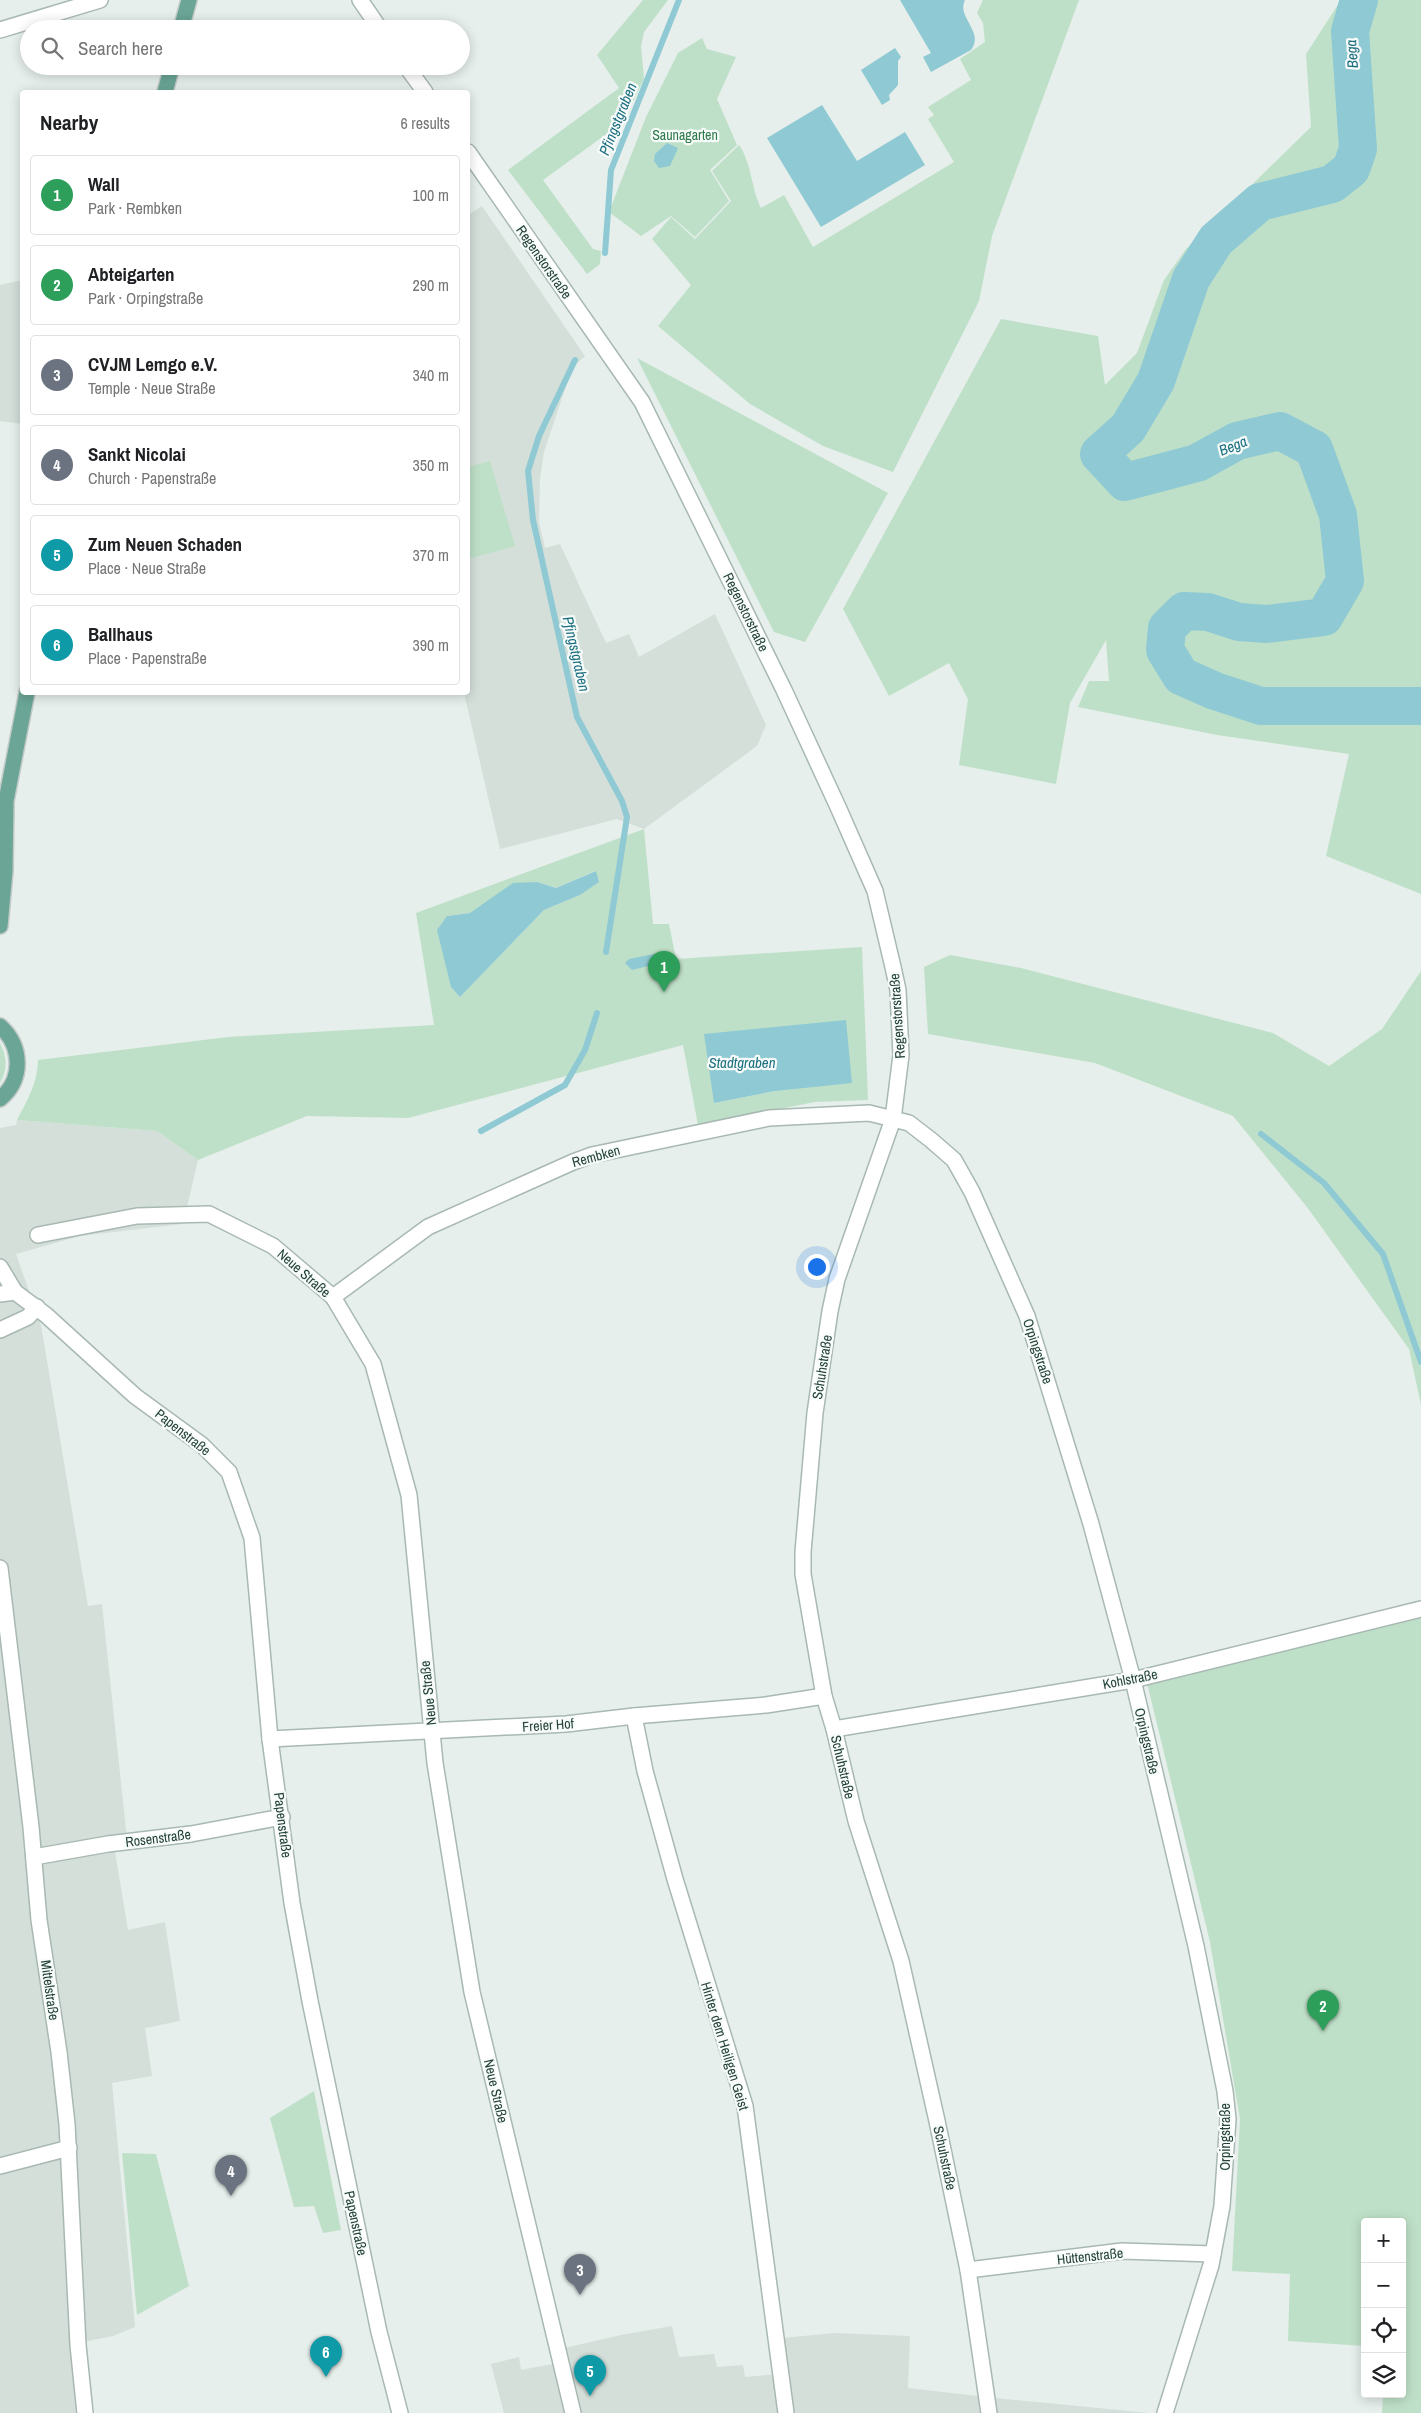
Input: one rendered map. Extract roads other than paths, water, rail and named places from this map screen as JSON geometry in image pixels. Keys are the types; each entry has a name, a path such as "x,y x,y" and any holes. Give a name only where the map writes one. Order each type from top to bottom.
{"main road":[{"path":"183,20 189,0"},
{"path":"166,90 170,75"},
{"path":"0,817 6,801 26,695"},
{"path":"0,926 5,871 6,801"},
{"path":"0,1026 8,1034 15,1046 18,1060 12,1086 0,1099"}],"street":[{"path":"33,20 100,0"},
{"path":"360,0 374,20"},
{"path":"0,30 20,24"},
{"path":"413,75 424,90"},
{"name":"Regenstorstraße","path":"470,155 642,402 784,690 864,865 875,891 898,990 901,1055 893,1119"},
{"name":"Rembken","path":"332,1297 428,1227 572,1162 592,1155 769,1118 870,1114 893,1119"},
{"name":"Orpingstraße","path":"893,1119 909,1123 954,1160 972,1192 1027,1316 1091,1524 1133,1680 1196,1946 1225,2091 1228,2119 1226,2166 1222,2206 1213,2254 1165,2413"},
{"name":"Schuhstraße","path":"893,1119 837,1279 815,1413 803,1552 803,1574 824,1696 834,1728 856,1821 901,1961 938,2121 968,2270 989,2413"},
{"name":"Neue Straße","path":"38,1235 137,1216 209,1214 273,1246 332,1297 373,1364 409,1495 440,1798 472,1992 573,2413"},
{"path":"0,1267 15,1292 0,1294"},
{"name":"Papenstraße","path":"15,1292 42,1312 135,1396 202,1445 229,1472 252,1538 270,1739 282,1817 292,1903 378,2332 400,2413"},
{"path":"0,1330 42,1312"},
{"name":"Mittelstraße","path":"0,1568 34,1857 39,1920 59,2052 69,2148 78,2345 86,2413"},
{"name":"Kohlstraße","path":"834,1728 1133,1680 1421,1609"},
{"name":"Freier Hof","path":"270,1739 566,1724 634,1716 766,1705 824,1696"},
{"name":"Hinter dem Heiligen Geist","path":"634,1716 645,1771 675,1879 745,2106 786,2413"},
{"name":"Rosenstraße","path":"34,1857 108,1844 191,1834 282,1817"},
{"path":"0,2166 69,2148"},
{"name":"Hüttenstraße","path":"968,2270 1122,2251 1213,2254"}],"water":[{"path":"900,0 965,0 964,12 975,37 971,50 931,72 923,57 931,53"},
{"path":"895,48 901,57 898,61 898,85 889,95 890,100 882,105 861,70"},
{"path":"822,105 857,161 905,132 925,165 821,227 767,138"},
{"path":"667,143 678,148 670,166 659,168 654,161 655,154"},
{"path":"596,871 599,882 580,895 544,910 460,997 451,987 437,930 447,916 470,913 513,883 537,882 556,888"},
{"path":"659,953 671,955 672,960 632,970 625,963 629,959"},
{"name":"Stadtgraben","path":"846,1020 852,1083 775,1091 714,1103 704,1034"}],"waterway":[{"name":"Pfingstgraben","path":"605,253 611,170 679,0"},
{"name":"Bega","path":"1359,0 1350,31 1358,149 1351,169 1332,184 1260,202 1216,240 1191,279 1156,381 1128,428 1099,454 1125,482 1197,463 1237,441 1280,431 1314,449 1338,515 1345,581 1324,617 1266,624 1239,622 1208,612 1184,611 1167,628 1165,650 1181,676 1215,691 1261,706 1421,706"},
{"name":"Pfingstgraben","path":"575,360 539,436 528,471 533,520 577,717 622,801 627,817 606,952"},
{"name":"Pfingstgraben","path":"481,1131 565,1085 585,1050 597,1013"},
{"path":"1261,1134 1324,1183 1383,1254 1421,1362"}],"place":[{"name":"Wall","path":"664,992"},
{"name":"Abteigarten","path":"1323,2031"},
{"name":"Sankt Nicolai","path":"231,2196"},
{"name":"CVJM Lemgo e.V.","path":"580,2295"},
{"name":"Ballhaus","path":"326,2377"},
{"name":"Zum Neuen Schaden","path":"590,2396"}],"park label":[{"name":"Saunagarten","path":"685,135"}]}
